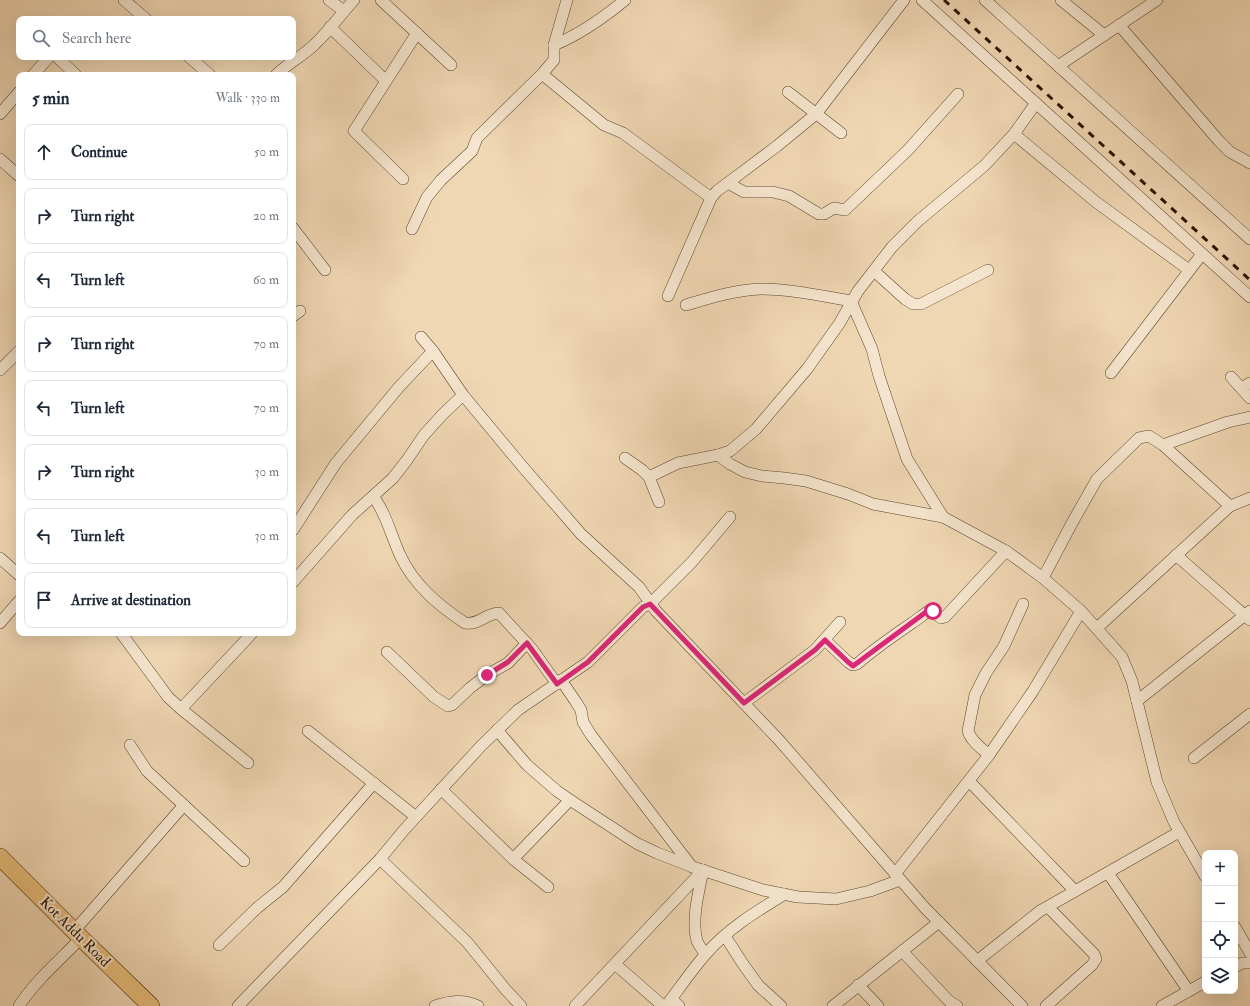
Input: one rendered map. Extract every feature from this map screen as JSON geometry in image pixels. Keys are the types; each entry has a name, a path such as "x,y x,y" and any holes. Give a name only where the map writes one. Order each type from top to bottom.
{"main road":[{"name":"Kot Addu Road","path":"0,857 151,1006"}],"street":[{"path":"124,0 143,16"},
{"path":"328,0 344,11"},
{"path":"296,60 312,48 354,0"},
{"path":"381,0 451,65"},
{"path":"412,229 427,197 440,180 472,151 477,138 542,74 554,60 554,45 567,0"},
{"path":"554,45 567,40 599,21 625,0"},
{"path":"668,296 711,198 717,191 777,146 816,114 904,0"},
{"path":"922,0 1250,297"},
{"path":"985,0 1250,239"},
{"path":"1062,0 1104,35"},
{"path":"1058,66 1157,0"},
{"path":"1119,25 1219,141 1230,152 1250,163"},
{"path":"330,27 386,81"},
{"path":"403,179 354,131 416,33"},
{"path":"36,72 46,60"},
{"path":"60,60 73,72"},
{"path":"192,60 203,72"},
{"path":"279,72 296,60"},
{"path":"542,74 604,125 623,133 711,198"},
{"path":"788,92 841,133"},
{"path":"728,183 744,192 773,192 789,196 819,214 824,214 834,208 845,210 908,150 958,94"},
{"path":"2,108 16,97"},
{"path":"649,477 678,463 730,451 756,428 807,369 839,324 852,301 892,247 918,221 949,197 984,166 1014,134 1036,103"},
{"path":"1014,134 1096,202 1189,270"},
{"path":"0,160 16,173"},
{"path":"296,232 325,270"},
{"path":"1111,372 1202,254"},
{"path":"874,271 913,304 921,304 988,270"},
{"path":"686,305 725,294 760,289 800,293 852,301"},
{"path":"852,301 872,349 879,376 907,459 943,517"},
{"path":"421,337 434,351 463,395 522,466 582,534 639,587 650,604 780,740 898,877 939,922 1022,1006"},
{"path":"296,525 336,463 399,388 434,351"},
{"path":"0,370 16,354"},
{"path":"1231,377 1246,385 1250,398"},
{"path":"296,579 352,515 393,478 424,435 463,395"},
{"path":"1163,445 1228,422 1250,418"},
{"path":"1043,578 1096,479 1139,438 1149,436 1163,445 1230,506"},
{"path":"718,455 730,464 745,472 762,476 806,481 848,494 872,504 943,517 1006,551 1043,578 1081,610 1122,657 1132,681 1157,782 1179,832 1202,871"},
{"path":"624,458 642,470 649,477 659,502"},
{"path":"372,496 380,505 407,568 430,597 465,623 472,624 492,614 499,613 527,643 576,702 581,710 584,722 591,735 698,868 695,929 697,942 705,954"},
{"path":"1097,628 1230,506 1250,498"},
{"path":"238,1006 380,859 441,789 497,730 518,710 588,662 643,607 650,604 692,562 730,517"},
{"path":"825,640 853,666 878,646 926,612 930,610 941,618 945,617 1006,551"},
{"path":"1137,701 1248,616 1176,555"},
{"path":"0,558 16,572"},
{"path":"0,623 16,604"},
{"path":"989,755 974,742 968,731 975,695 986,673 1004,646 1022,604"},
{"path":"497,730 527,765 557,791 636,843 657,853 763,890 798,897 836,899 870,892 898,877 989,755 1032,691 1081,610"},
{"path":"744,703 815,650 840,622"},
{"path":"122,636 168,697 248,763"},
{"path":"181,709 244,638"},
{"path":"387,652 434,697 448,706 452,705 487,675 508,662 527,643"},
{"path":"1194,758 1250,714"},
{"path":"308,731 416,817"},
{"path":"130,745 146,771 244,861"},
{"path":"969,781 1075,891"},
{"path":"218,945 257,908 283,887 374,783"},
{"path":"441,789 514,859 548,887"},
{"path":"514,859 570,800"},
{"path":"18,1006 184,805"},
{"path":"977,961 1040,911 1179,832"},
{"path":"380,859 467,942 521,1006"},
{"path":"575,1006 615,964 698,868"},
{"path":"1108,873 1188,990"},
{"path":"615,964 670,1004 705,954 752,914 785,894"},
{"path":"1046,1006 1092,965 1096,959 1094,954 1048,907"},
{"path":"833,1006 939,922"},
{"path":"1238,932 1250,953"},
{"path":"725,936 758,986 780,1006"},
{"path":"902,951 949,1001 957,1006"},
{"path":"1238,965 1242,963 1250,963"},
{"path":"1162,1006 1202,983"},
{"path":"858,985 878,1006"},
{"path":"435,1006 447,1002 460,1001 478,1006"}],"railway":[{"path":"944,0 1250,280"}],"route":[{"path":"487,675 508,662 527,643 557,684 588,662 643,607 650,604 744,703 815,650 825,640 853,666 878,646 920,618 926,612 930,610 933,611"}]}
